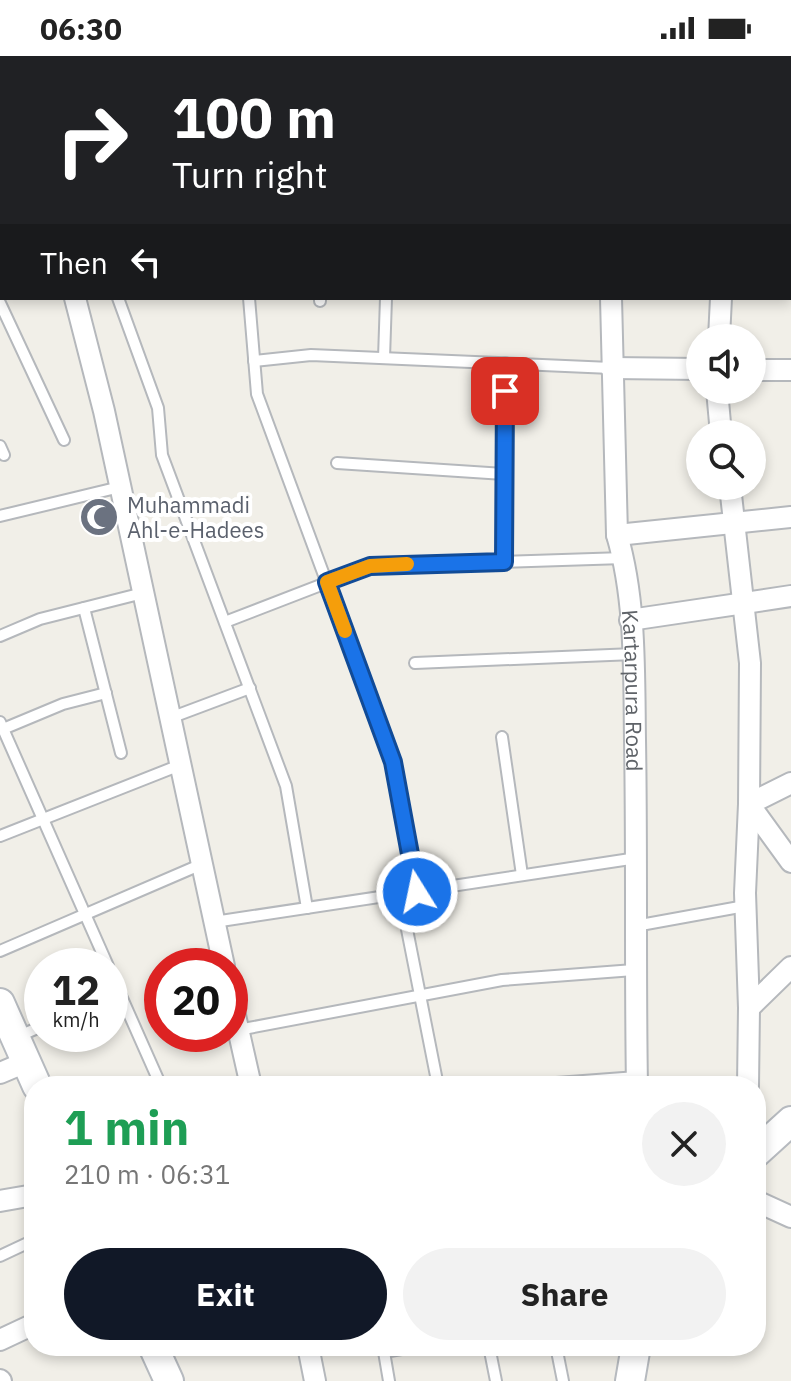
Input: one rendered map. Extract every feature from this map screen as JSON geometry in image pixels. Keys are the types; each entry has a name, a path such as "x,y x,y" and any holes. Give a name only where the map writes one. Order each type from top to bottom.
{"street":[{"path":"76,300 104,411 220,948"},
{"name":"Kartarpura Road","path":"611,300 617,535 624,558 634,654 637,1076"},
{"path":"720,324 721,300"},
{"path":"611,368 686,369"},
{"path":"766,370 791,370"},
{"path":"732,500 750,663 745,906 748,1076"},
{"path":"617,535 791,517"},
{"path":"630,620 791,596"},
{"path":"749,804 791,783"},
{"path":"749,804 791,862"},
{"path":"749,1008 791,967"},
{"path":"0,1003 26,1062 0,1073"},
{"path":"243,1052 249,1076"},
{"path":"0,1201 24,1197"},
{"path":"766,1206 791,1217"},
{"path":"0,1340 24,1329"},
{"path":"158,1356 169,1381"},
{"path":"310,1356 315,1381"},
{"path":"630,1381 634,1356"}],"lane":[{"path":"1,300 64,440"},
{"path":"119,300 158,408 162,455 286,786 307,908"},
{"path":"249,300 257,394 393,762 417,892"},
{"path":"384,358 386,300"},
{"path":"254,361 311,355 611,368"},
{"path":"504,562 505,363"},
{"path":"337,463 504,474"},
{"path":"0,516 120,487"},
{"path":"225,622 370,566 624,558"},
{"path":"0,636 40,619 143,593"},
{"path":"84,608 121,753"},
{"path":"415,663 634,654"},
{"path":"170,718 250,688"},
{"path":"100,948 1,726 106,693"},
{"path":"502,737 522,875"},
{"path":"0,836 180,765"},
{"path":"214,922 637,858"},
{"path":"0,951 202,864"},
{"path":"400,894 436,1076"},
{"path":"635,926 745,906"},
{"path":"248,1028 502,980 634,970"},
{"path":"128,1020 156,1076"},
{"path":"0,1256 24,1245"},
{"path":"384,1356 389,1381"},
{"path":"491,1356 496,1381"},
{"path":"558,1356 563,1381"}],"slow traffic":[{"path":"345,631 327,582 370,566 407,564"}],"place":[{"name":"Muhammadi Ahl-e-Hadees","path":"99,517"}],"route":[{"path":"417,892 393,762 327,582 370,566 504,562 505,391"}]}
